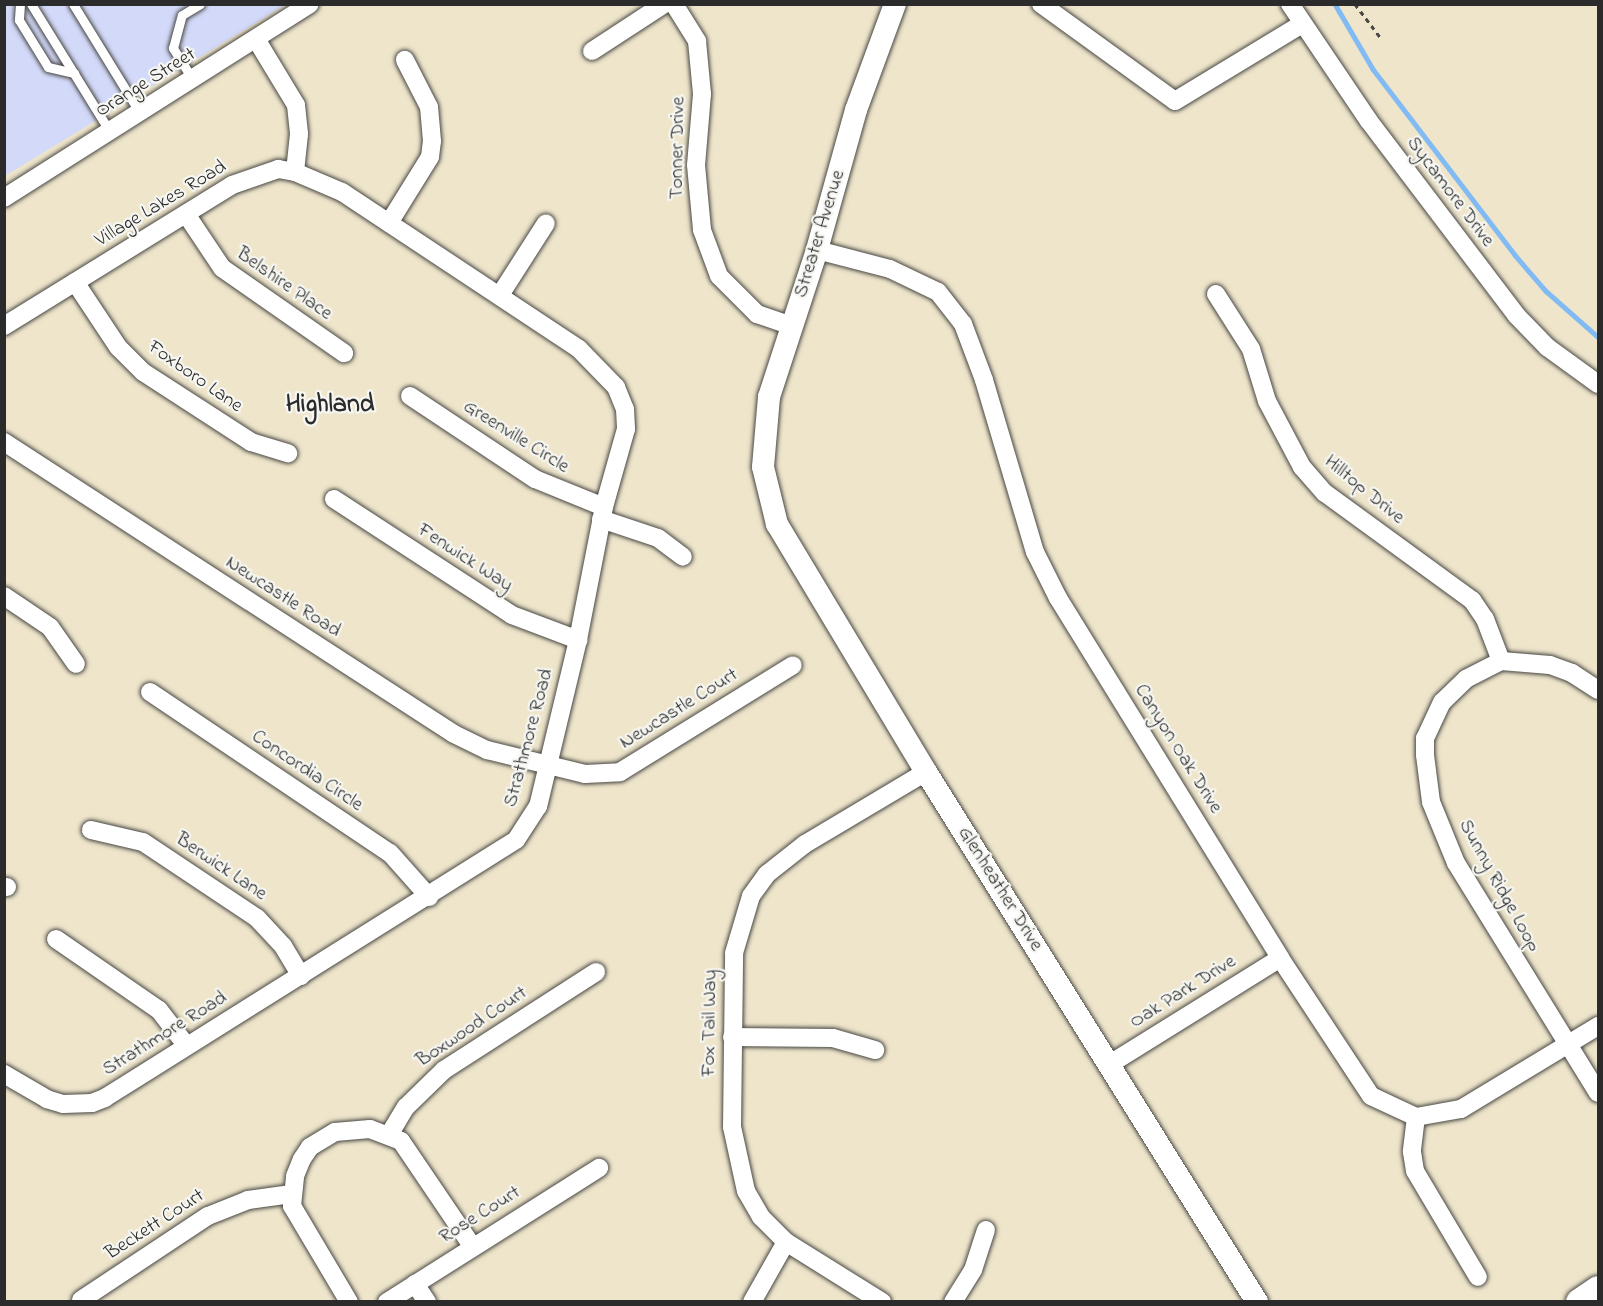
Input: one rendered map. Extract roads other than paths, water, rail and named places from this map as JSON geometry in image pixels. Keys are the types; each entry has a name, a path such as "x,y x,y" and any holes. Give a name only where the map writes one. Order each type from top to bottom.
{"main road":[{"path":"1579,1302 1599,1289"}],"street":[{"name":"Orange Street","path":"4,198 310,4"},
{"path":"592,51 663,4"},
{"name":"Tonner Drive","path":"674,4 697,41 702,94 696,165 702,230 719,276 757,314 792,326"},
{"name":"Streater Avenue","path":"763,467 770,397 817,250 856,110 895,4"},
{"path":"1041,4 1175,101 1302,24"},
{"name":"Sycamore Drive","path":"1290,4 1369,121 1516,315 1547,347 1599,384"},
{"path":"256,39 296,105 299,134 295,172"},
{"path":"389,223 430,157 432,141 429,107 405,60"},
{"name":"Village Lakes Road","path":"4,326 186,214 251,177 278,169 295,172 342,192 500,295"},
{"name":"Belshire Place","path":"186,214 222,268 344,353"},
{"path":"500,295 546,223"},
{"name":"Canyon Oak Drive","path":"817,250 890,269 938,292 963,324 984,381 1035,552 1058,598 1280,958 1371,1096 1416,1117"},
{"name":"Foxboro Lane","path":"75,282 118,347 143,372 251,442 288,453"},
{"name":"Hilltop Drive","path":"1216,294 1251,349 1267,401 1302,467 1325,493 1472,600 1485,619 1501,661"},
{"name":"Strathmore Road","path":"4,1074 47,1100 92,1103 429,897 516,840 533,817 578,640 602,513 626,429 624,409 616,387 579,349 500,295"},
{"name":"Greenville Circle","path":"410,396 535,479 658,538 683,557"},
{"name":"Newcastle Road","path":"4,442 454,734 488,750 547,766"},
{"name":"Glenheather Drive","path":"763,467 777,524 926,772 1257,1302"},
{"name":"Fenwick Way","path":"334,499 512,615 578,640"},
{"path":"4,596 50,627 76,664"},
{"path":"1501,661 1550,665 1572,673 1599,690"},
{"name":"Sunny Ridge Loop","path":"1501,661 1466,679 1442,702 1432,720 1425,755 1431,802 1461,873 1599,1093"},
{"name":"Newcastle Court","path":"547,766 585,774 620,772 793,665"},
{"name":"Concordia Circle","path":"150,692 390,853 429,897"},
{"name":"Fox Tail Way","path":"882,1302 786,1242 761,1216 746,1191 732,1127 734,953 751,896 788,855 926,772"},
{"name":"Berwick Lane","path":"91,830 143,842 257,918 283,946 302,976"},
{"path":"56,939 159,1010 186,1045"},
{"name":"Oak Park Drive","path":"1110,1064 1280,958"},
{"name":"Boxwood Court","path":"389,1135 406,1107 444,1070 596,972"},
{"path":"1478,1277 1415,1171 1412,1152 1416,1117 1461,1109 1599,1026"},
{"path":"732,1037 832,1038 876,1050"},
{"path":"349,1302 297,1218 292,1194 295,1176 310,1147 335,1132 357,1127 389,1135 411,1152 472,1246"},
{"name":"Rose Court","path":"387,1302 472,1246 599,1168"},
{"name":"Beckett Court","path":"81,1300 208,1216 248,1200 292,1194"},
{"path":"953,1302 973,1270 986,1230"},
{"path":"752,1302 786,1242"},
{"path":"415,1284 427,1302"}],"lane":[{"path":"20,4 19,20 48,67 74,73"},
{"path":"31,4 110,132"},
{"path":"73,4 140,113"},
{"path":"193,80 173,48 182,15 200,4"}],"waterway":[{"path":"1335,4 1373,69 1515,255 1546,291 1598,337"}],"district":[{"name":"Highland","path":"330,406"}]}
